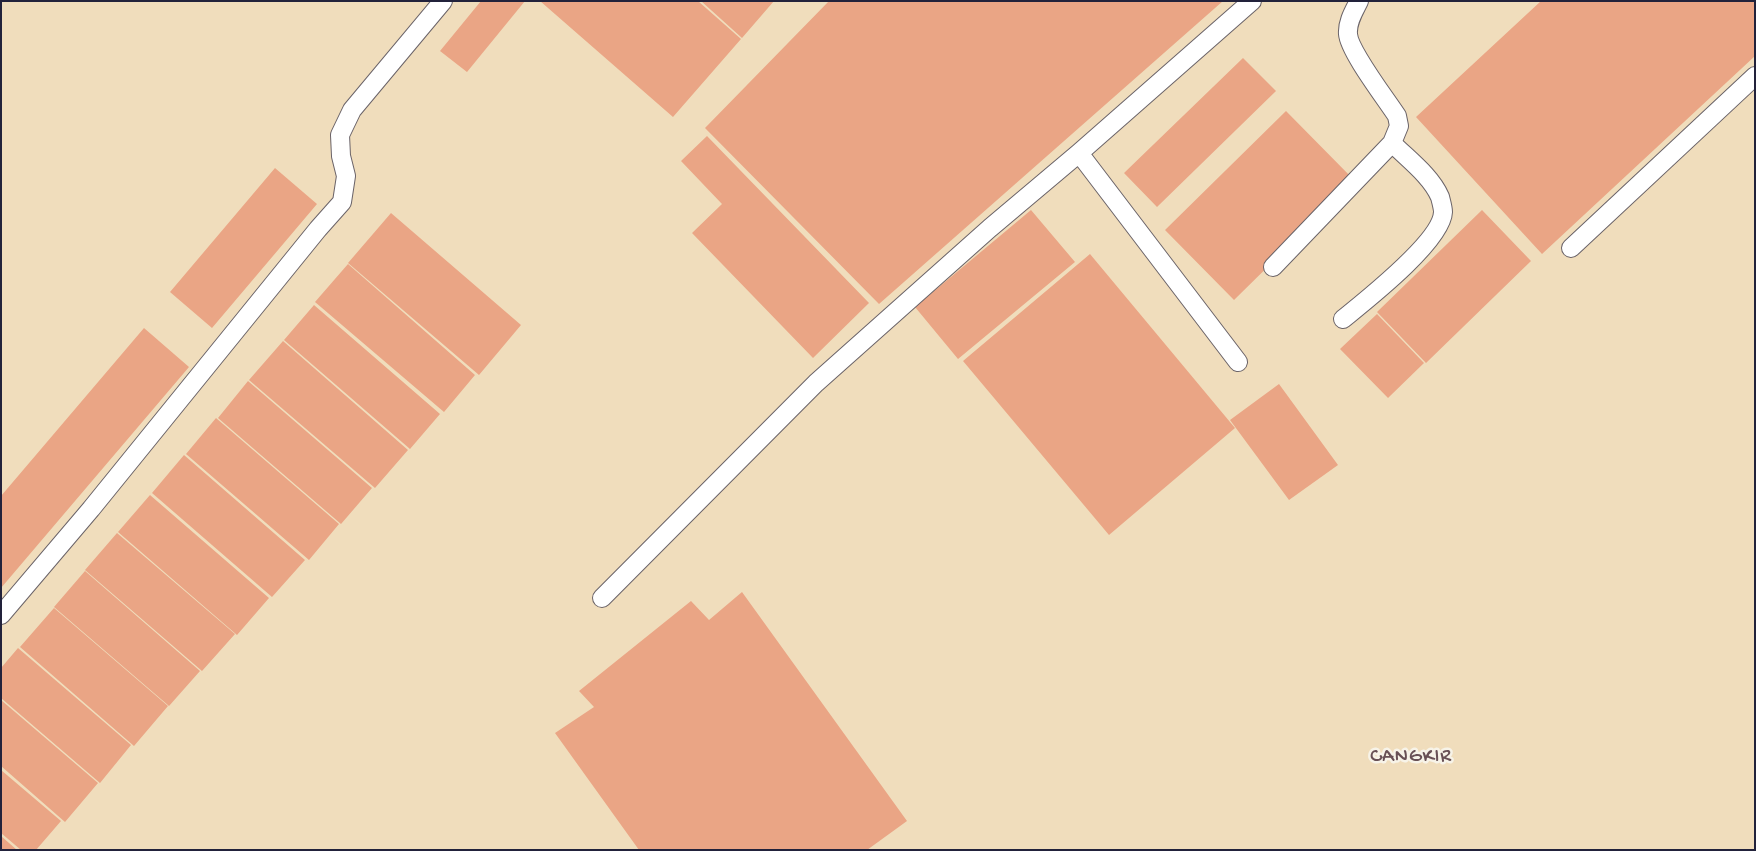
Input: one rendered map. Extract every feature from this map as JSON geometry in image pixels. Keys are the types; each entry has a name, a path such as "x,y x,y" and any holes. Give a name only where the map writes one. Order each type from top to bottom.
{"lane":[{"path":"1,615 91,509 342,202 346,176 341,156 340,135 352,110 443,1"},
{"path":"602,598 816,383 990,228 1079,153 1252,1"},
{"path":"1273,267 1392,143 1398,126 1397,116 1351,48 1348,34 1349,24 1360,1"},
{"path":"1571,248 1755,76"},
{"path":"1343,320 1381,288 1410,260 1434,234 1441,221 1443,212 1440,197 1421,170 1392,143"},
{"path":"1079,153 1238,362"}],"building":[{"path":"481,1 525,1 467,72 440,51"},
{"path":"540,1 698,1 741,39 673,117"},
{"path":"701,1 774,1 742,38"},
{"path":"829,1 1223,1 879,304 705,128"},
{"path":"1541,1 1755,1 1755,56 1542,254 1416,117"},
{"path":"1243,58 1276,91 1157,207 1124,173"},
{"path":"1286,111 1355,181 1234,300 1165,230"},
{"path":"707,136 869,303 813,358 692,233 722,204 681,161"},
{"path":"275,168 317,204 212,328 170,292"},
{"path":"1031,210 1075,262 958,359 915,307"},
{"path":"1482,210 1531,261 1426,363 1377,312"},
{"path":"391,213 521,325 479,375 348,263"},
{"path":"1090,254 1235,428 1109,535 963,361"},
{"path":"348,264 475,375 444,412 315,302"},
{"path":"314,305 440,414 410,449 284,340"},
{"path":"1377,314 1424,363 1388,398 1340,349"},
{"path":"144,328 189,367 1,588 1,496"},
{"path":"283,341 408,450 375,488 249,380"},
{"path":"248,381 372,488 341,524 218,418"},
{"path":"1279,384 1338,465 1289,500 1230,420"},
{"path":"216,418 339,524 309,560 186,454"},
{"path":"184,455 305,560 272,597 152,493"},
{"path":"150,495 269,598 237,635 118,532"},
{"path":"117,533 235,634 202,671 85,570"},
{"path":"85,571 200,671 169,706 54,607"},
{"path":"742,592 907,821 867,850 639,850 555,733 594,707 579,691 691,601 709,620"},
{"path":"54,608 168,706 134,746 20,647"},
{"path":"18,648 131,745 100,783 1,698 1,668"},
{"path":"1,700 98,783 65,822 1,766"},
{"path":"1,770 61,821 36,850 21,850 1,833"},
{"path":"1,836 17,850 1,850"}],"district":[{"name":"CANGKIR","path":"1411,758"}]}
